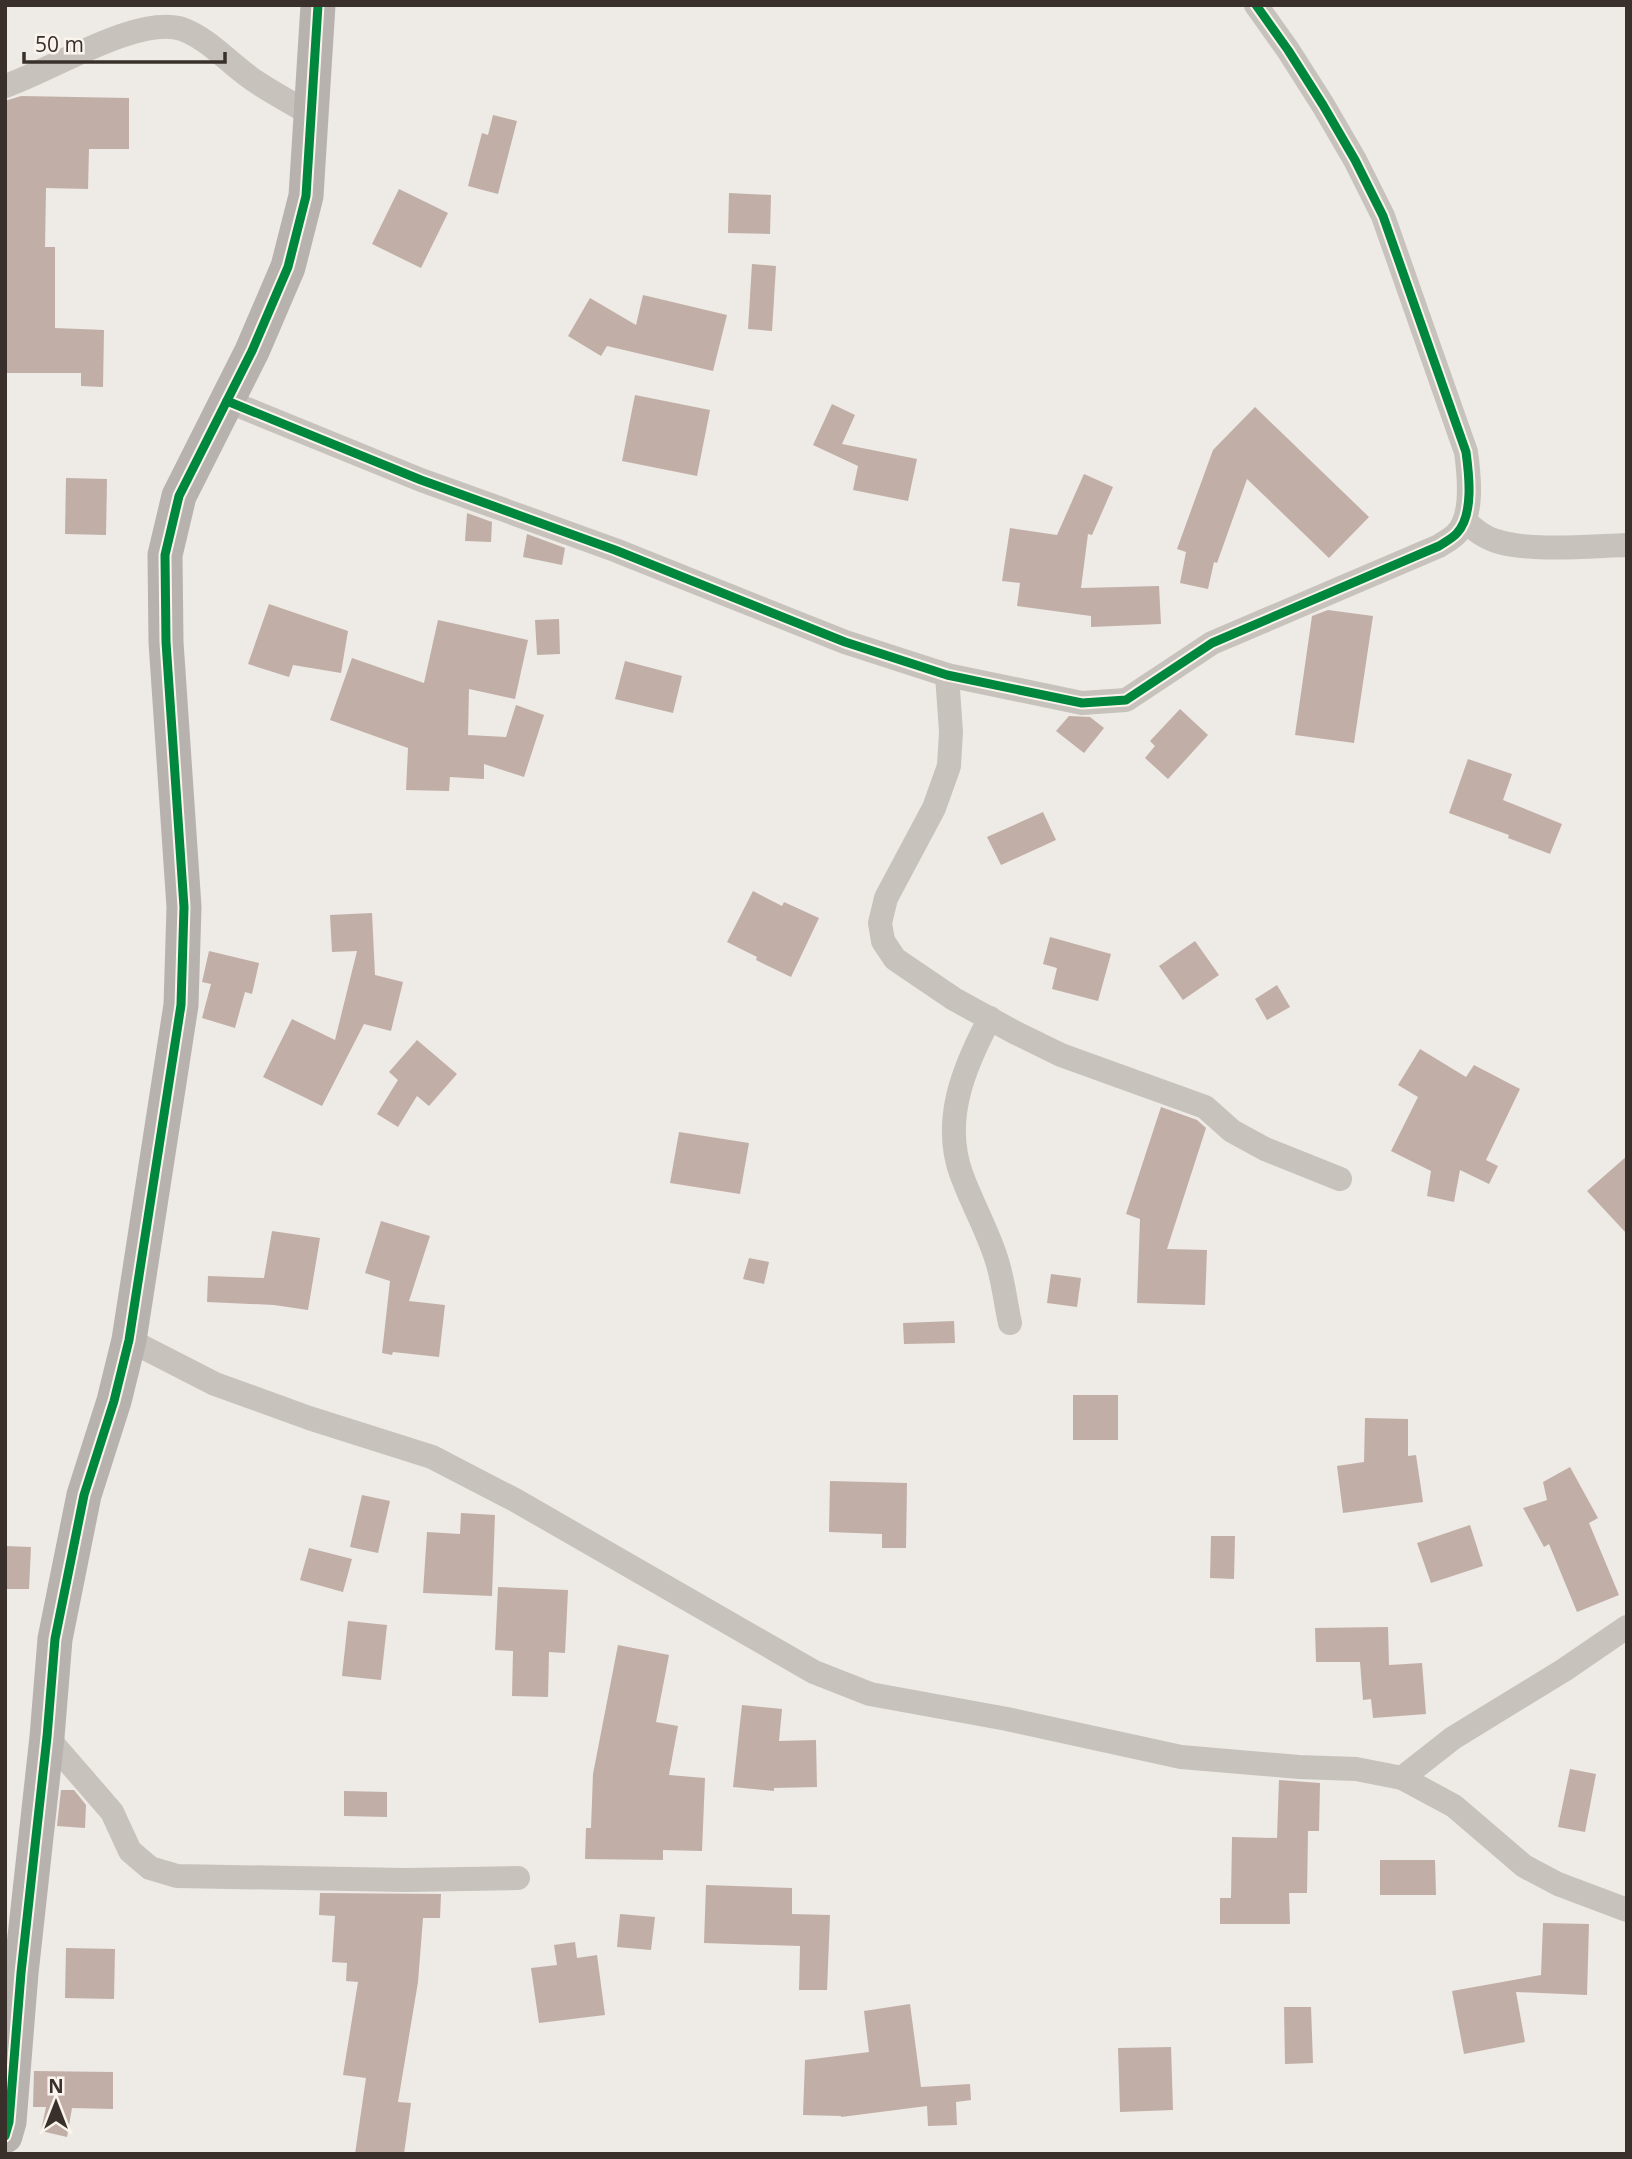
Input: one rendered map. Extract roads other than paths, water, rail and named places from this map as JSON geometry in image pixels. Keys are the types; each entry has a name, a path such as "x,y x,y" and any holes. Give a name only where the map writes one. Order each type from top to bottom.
{"street":[{"path":"7,2127 55,1639 83,1495 114,1401 129,1339 181,1005 184,907 166,642 165,555 179,496 252,351 288,267 306,196 317,5"},
{"path":"227,401 421,480 615,550 845,642 947,675 1082,703 1126,700 1212,643 1439,546 1457,533 1465,521 1469,500 1469,472 1465,452 1383,216 1323,105 1256,5"},
{"path":"5,86 116,38 155,27 181,29 208,43 252,79 312,115"},
{"path":"1465,521 1479,534 1498,542 1535,546 1627,545"},
{"path":"947,675 951,732 949,766 934,807 887,898 880,923 883,941 895,958 954,999 1061,1055 1205,1107 1232,1130 1265,1149 1340,1179"},
{"path":"989,1018 961,1080 954,1115 954,1145 961,1174 997,1258 1010,1323"},
{"path":"129,1339 215,1384 309,1418 432,1457 515,1500 814,1672 870,1694 1007,1719 1181,1758 1356,1769 1402,1778 1454,1807 1524,1866 1558,1884 1627,1910"},
{"path":"1402,1778 1454,1738 1564,1670 1627,1627"},
{"path":"47,1737 112,1812 130,1852 150,1868 177,1876 405,1880 518,1878"}]}
